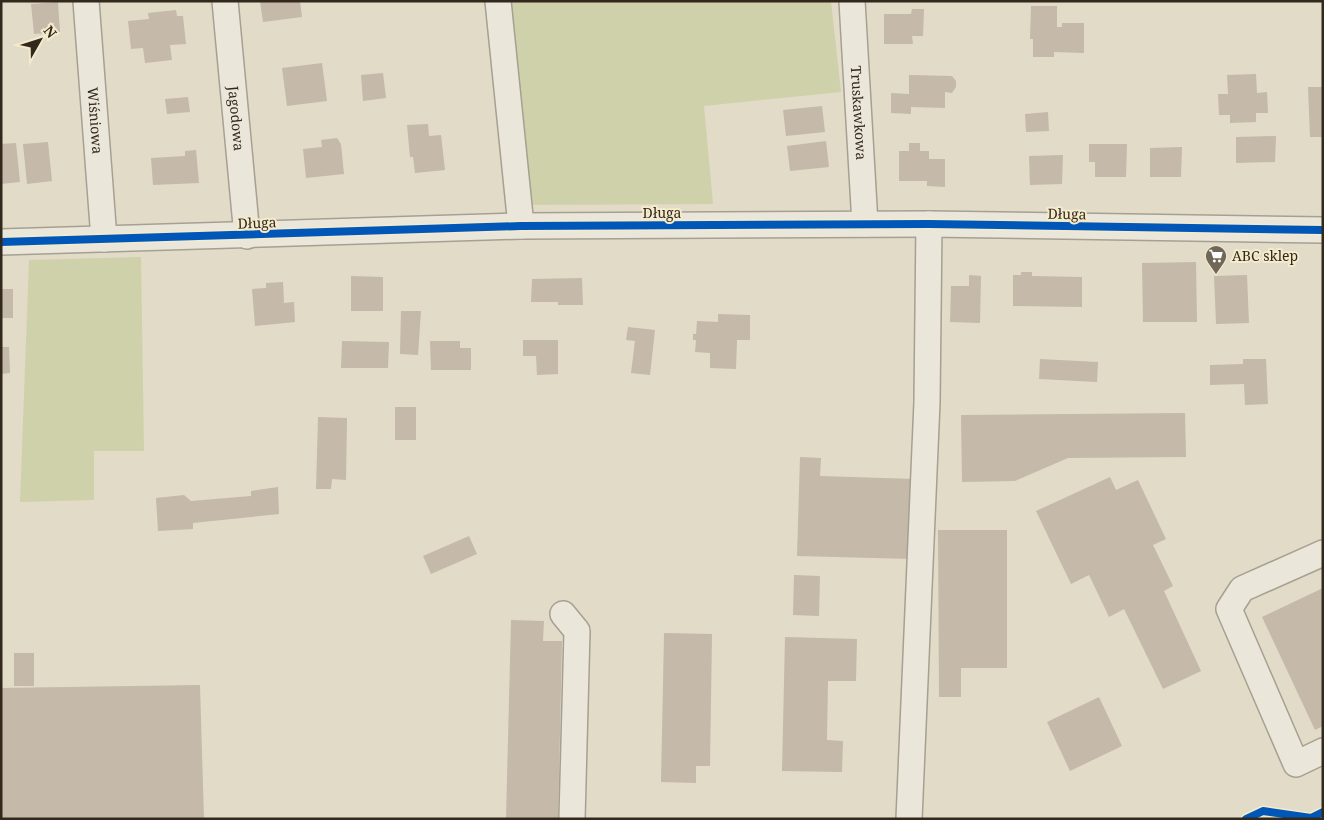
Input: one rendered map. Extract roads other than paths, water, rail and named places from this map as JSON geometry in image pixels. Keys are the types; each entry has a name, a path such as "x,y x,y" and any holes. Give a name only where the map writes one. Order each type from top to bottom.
{"street":[{"name":"Wiśniowa","path":"86,1 104,239"},
{"name":"Jagodowa","path":"225,1 248,236"},
{"path":"498,1 521,226"},
{"name":"Truskawkowa","path":"852,1 864,224"},
{"name":"Długa","path":"1,242 248,236 521,226 929,224 1323,230"},
{"path":"909,819 927,402 929,224"},
{"path":"1323,553 1242,589 1229,609 1296,764 1323,752"},
{"path":"563,614 576,631 572,819"}],"place":[{"name":"ABC sklep","path":"1216,275"}]}
